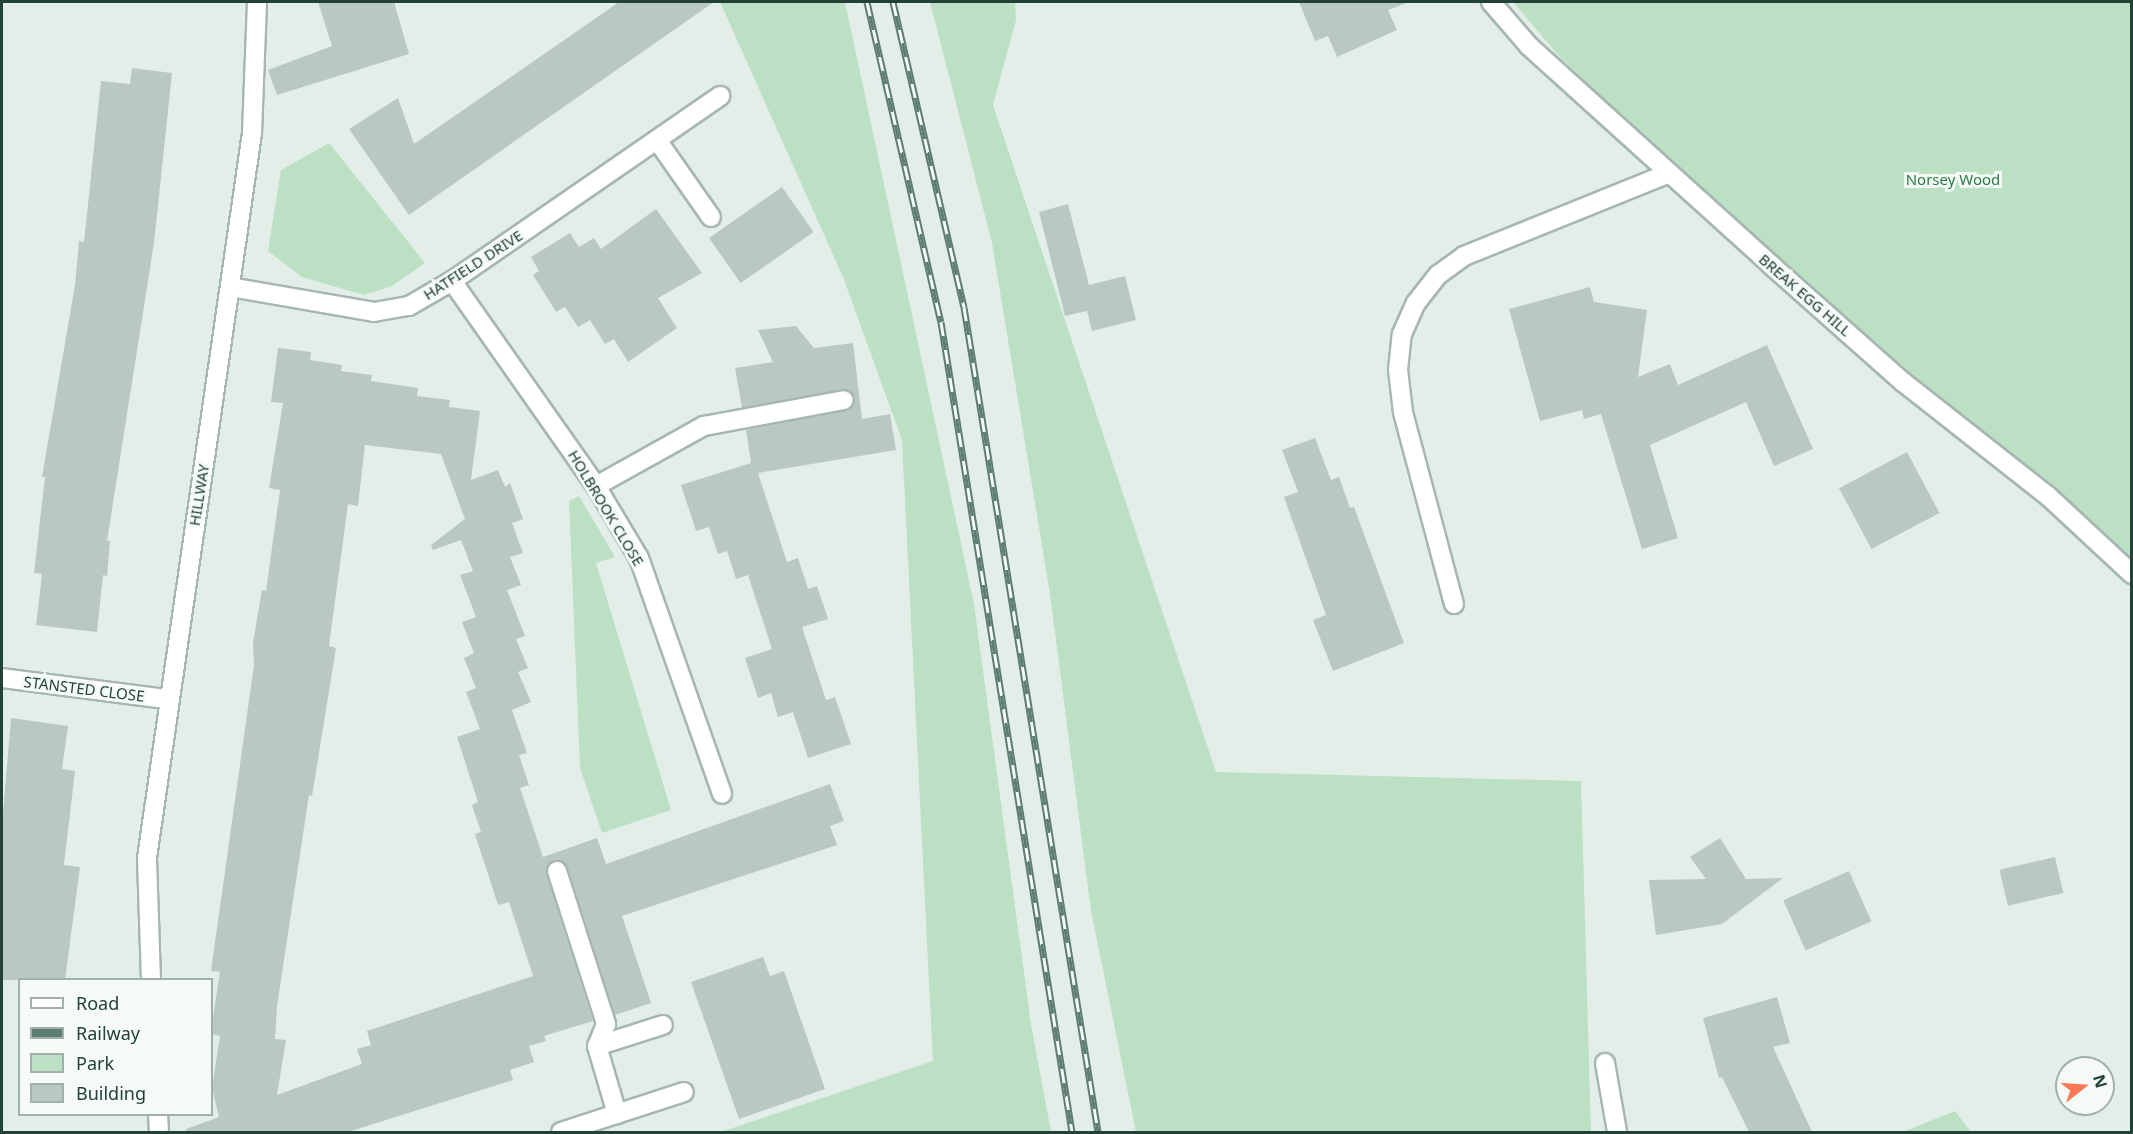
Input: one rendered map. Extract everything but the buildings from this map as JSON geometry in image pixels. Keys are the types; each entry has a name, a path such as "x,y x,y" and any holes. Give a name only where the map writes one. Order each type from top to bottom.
{"street":[{"name":"BREAK EGG HILL","path":"1491,2 1529,46 1903,382 2048,496 2132,574"},
{"name":"HILLWAY","path":"151,978 147,858 167,699 252,133 257,6"},
{"name":"HATFIELD DRIVE","path":"230,287 374,312 409,306 452,281 720,96"},
{"path":"657,140 711,217"},
{"path":"1454,604 1403,412 1398,370 1401,346 1416,303 1438,274 1464,256 1669,173"},
{"name":"HOLBROOK CLOSE","path":"452,281 596,486 639,558 722,794"},
{"path":"596,486 704,426 844,400"},
{"name":"STANSTED CLOSE","path":"2,678 167,699"},
{"path":"556,871 606,1024 597,1046 617,1114"},
{"path":"597,1046 663,1025"},
{"path":"1605,1063 1617,1132"},
{"path":"561,1132 684,1092"},
{"path":"158,1116 159,1132"}],"green space":[{"path":"720,2 845,2 974,604 1031,1024 1051,1132 721,1132 933,1061 902,440 843,277"},
{"path":"930,2 1015,2 1016,20 993,105 1216,772 1581,781 1591,1132 1136,1132 1091,911 1050,594 992,243"},
{"name":"Norsey Wood","path":"1513,2 2131,2 2131,574 1744,231 1558,55"},
{"path":"329,143 425,263 392,286 364,295 302,277 268,251 281,170"},
{"path":"579,496 615,557 596,563 671,810 602,833 580,768 569,501"},
{"path":"1955,1111 1971,1132 1903,1132"}],"railway":[{"path":"867,2 941,322 1072,1132"},
{"path":"893,2 964,307 1098,1132"}]}
